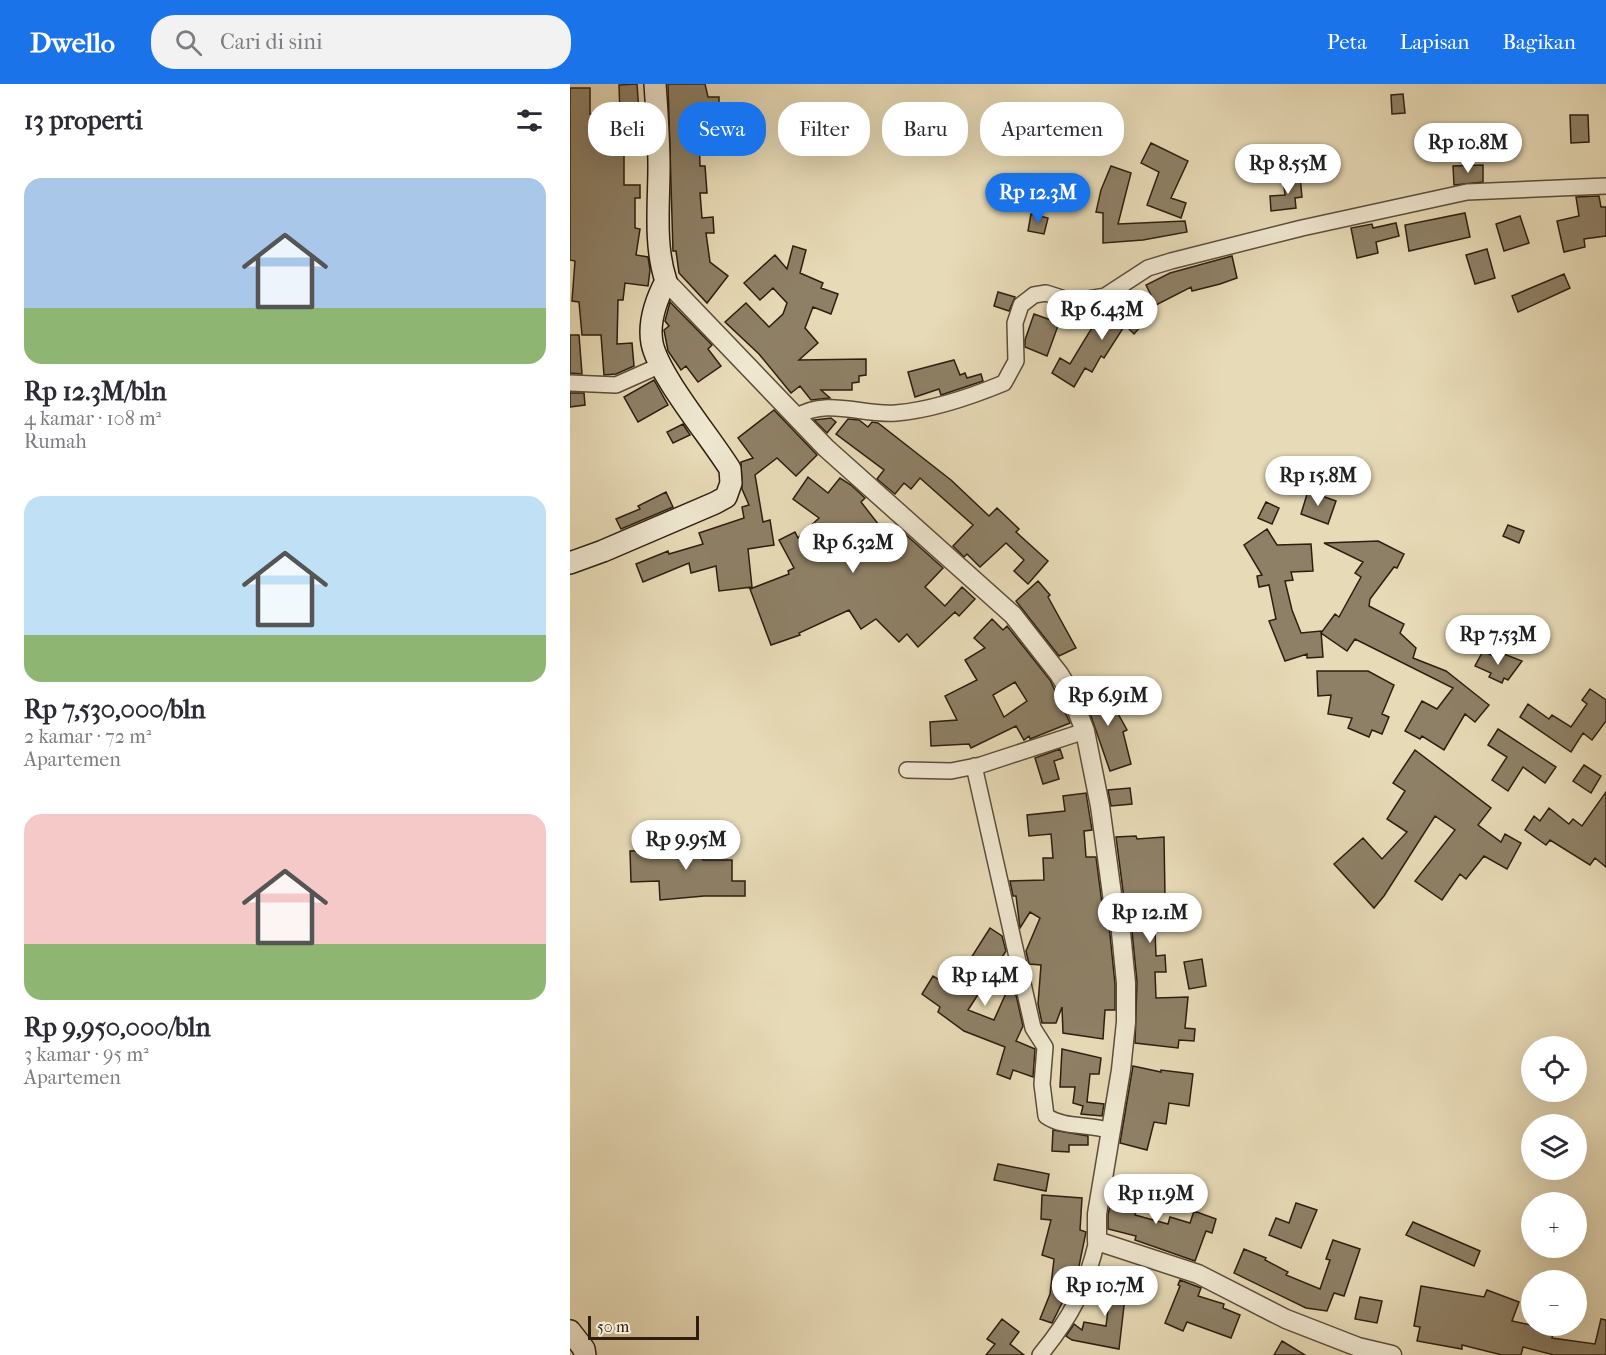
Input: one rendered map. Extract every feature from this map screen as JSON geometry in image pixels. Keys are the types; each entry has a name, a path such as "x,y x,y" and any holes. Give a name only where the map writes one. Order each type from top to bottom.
{"main road":[{"path":"570,563 603,551 726,497 731,483 730,469 661,365 652,344 655,302 666,281 661,267 659,234 659,163 655,84"},
{"path":"570,1331 584,1349 585,1355"}],"street":[{"path":"796,417 804,412 822,408 894,413 915,410 962,399 1004,383 1016,361 1015,323 1021,305 1034,296 1046,293 1068,300 1105,296 1148,268 1171,261 1302,228 1467,192 1606,186"},
{"path":"666,281 826,448 1013,615 1059,674 1070,692 1085,731 1101,806 1114,909 1120,922 1124,952 1126,1022 1121,1071 1098,1207 1096,1241 1086,1286 1060,1331 1040,1355"},
{"path":"570,383 616,385 661,365"},
{"path":"907,770 951,771 974,766 1085,731"},
{"path":"974,766 1033,1028 1045,1047 1042,1084 1046,1116 1057,1124 1099,1126 1110,1131"},
{"path":"1096,1241 1197,1274 1286,1318 1358,1347 1392,1355"}],"building":[{"path":"637,84 638,102 620,102 619,85"},
{"path":"668,84 705,84 708,97 719,97 719,102 678,102 678,156 700,156 700,166 705,166 707,193 700,193 702,218 713,217 714,233 706,233 710,262 728,276 707,303 679,273 676,251 673,251"},
{"path":"570,88 590,88 588,156 624,156 624,185 640,185 640,198 635,198 635,228 640,229 636,255 648,257 650,270 648,286 625,283 623,300 618,300 617,344 632,343 634,366 616,374 604,375 601,335 582,335 579,302 572,301 575,261 570,260"},
{"path":"1403,94 1405,113 1392,114 1391,95"},
{"path":"1570,115 1588,115 1589,142 1571,143"},
{"path":"1151,143 1188,161 1171,198 1186,203 1181,218 1147,205 1159,172 1141,163"},
{"path":"1483,165 1483,182 1454,185 1453,166"},
{"path":"1111,166 1131,173 1118,224 1185,221 1187,232 1143,240 1103,243 1103,213 1096,212 1101,190"},
{"path":"1300,176 1302,197 1295,198 1296,208 1271,211 1270,196 1285,195 1283,178"},
{"path":"1053,182 1068,186 1063,208 1048,204"},
{"path":"1599,196 1601,207 1606,207 1606,236 1584,239 1585,247 1564,252 1557,221 1579,216 1576,197"},
{"path":"1465,213 1470,237 1409,251 1405,225"},
{"path":"1031,214 1048,218 1044,234 1028,231"},
{"path":"1520,216 1529,243 1504,251 1496,224"},
{"path":"1396,223 1399,236 1376,242 1378,253 1357,258 1351,228 1372,224 1373,228"},
{"path":"793,246 806,250 800,273 823,283 821,288 838,294 831,314 813,307 805,328 818,343 799,360 866,359 866,375 859,376 859,382 852,383 852,390 821,390 830,398 811,400 800,386 791,393 759,354 725,322 746,303 769,327 783,314 787,303 773,288 760,300 744,283 775,255 787,269"},
{"path":"1487,249 1495,278 1475,284 1466,255"},
{"path":"1232,256 1237,278 1220,284 1192,291 1191,287 1156,305 1146,285 1170,273"},
{"path":"1564,274 1570,288 1518,312 1512,296"},
{"path":"998,292 1015,297 1009,311 994,306"},
{"path":"1129,296 1151,315 1134,334 1125,325 1104,358 1101,356 1092,372 1085,368 1074,387 1052,373 1060,358 1070,364 1093,326 1100,330"},
{"path":"670,302 712,345 708,349 721,366 698,382 686,366 681,370 668,351 664,330 669,326 665,321"},
{"path":"1034,314 1059,323 1047,356 1025,347 1025,340"},
{"path":"570,335 579,335 582,374 570,373"},
{"path":"954,360 960,375 965,373 967,378 981,374 983,381 941,395 939,389 915,397 908,372"},
{"path":"654,380 668,405 638,422 624,397"},
{"path":"570,393 584,393 585,405 570,407"},
{"path":"774,410 817,455 796,476 777,458 755,475 763,522 770,520 774,545 748,549 752,587 719,591 716,566 691,573 689,563 643,582 636,564 668,551 669,554 703,544 699,533 744,518 742,507 749,505 742,489 741,462 753,458 738,438"},
{"path":"831,418 836,422 827,433 814,420"},
{"path":"848,419 859,420 868,427 872,422 878,423 951,480 989,516 997,508 1019,529 1016,532 1048,561 1028,584 1014,571 1024,560 1006,543 980,567 967,554 964,557 953,546 973,525 920,478 911,489 904,483 895,494 877,479 884,470 836,434"},
{"path":"683,424 690,435 673,443 667,432"},
{"path":"808,477 828,493 840,478 851,485 865,498 861,502 886,534 895,525 943,568 925,587 945,606 962,587 975,599 959,616 955,612 918,647 907,634 899,642 876,619 861,629 849,610 799,633 800,635 771,645 750,589 789,574 788,571 794,568 779,540 795,532 798,538 819,518 793,499"},
{"path":"1308,491 1336,501 1328,524 1301,514"},
{"path":"666,492 673,507 621,529 616,519 640,509 638,506"},
{"path":"1266,502 1279,508 1272,524 1258,518"},
{"path":"1508,525 1524,531 1519,543 1503,536"},
{"path":"1267,529 1277,545 1311,544 1313,571 1291,572 1293,580 1285,581 1292,610 1301,633 1321,631 1323,657 1307,658 1307,654 1285,661 1269,621 1276,619 1269,585 1259,587 1257,576 1262,575 1244,545"},
{"path":"1378,541 1404,554 1397,568 1394,567 1370,599 1369,606 1404,624 1400,633 1416,648 1413,658 1446,671 1489,705 1475,722 1465,714 1444,750 1422,736 1420,739 1405,731 1422,701 1437,709 1453,688 1355,639 1347,651 1321,633 1335,614 1339,617 1361,577 1355,573 1363,562 1324,543"},
{"path":"1038,581 1050,595 1048,597 1076,648 1059,656 1016,601"},
{"path":"992,619 1003,630 1007,626 1050,680 1070,723 1030,739 1029,736 1024,740 1016,726 971,748 969,744 931,746 930,722 957,720 945,696 977,680 965,660 985,648 974,638","holes":["1015,682 1027,701 1004,717 993,695"]},
{"path":"1483,651 1497,658 1499,652 1522,661 1508,680 1504,678 1502,683 1489,677 1491,673 1475,666"},
{"path":"1317,671 1368,671 1394,685 1382,714 1389,717 1382,734 1372,730 1369,737 1348,728 1352,718 1328,714 1331,695 1318,696"},
{"path":"1101,683 1127,730 1123,732 1131,764 1110,771 1083,693"},
{"path":"1590,689 1606,700 1606,721 1592,740 1583,733 1571,752 1520,717 1528,704 1549,719 1552,715 1571,727 1587,704 1582,700"},
{"path":"1498,729 1556,767 1545,783 1523,767 1508,791 1492,780 1507,757 1488,745"},
{"path":"1060,749 1063,758 1054,761 1059,779 1043,784 1035,758"},
{"path":"1415,750 1491,808 1478,825 1501,842 1505,834 1521,843 1507,869 1484,856 1466,879 1460,874 1442,900 1415,881 1455,830 1435,816 1374,908 1334,864 1363,838 1382,859 1407,832 1387,819 1405,791 1393,783"},
{"path":"1584,765 1601,776 1591,793 1573,781"},
{"path":"1130,788 1132,804 1111,806 1108,790"},
{"path":"1606,792 1606,867 1595,858 1590,865 1550,840 1546,845 1525,830 1534,816 1540,821 1549,808 1569,824 1573,819 1582,826"},
{"path":"1086,793 1092,830 1084,831 1086,857 1096,857 1103,911 1109,925 1115,984 1115,1010 1105,1010 1103,1039 1063,1033 1062,1007 1056,1023 1042,1023 1038,1004 1041,965 1029,964 1026,951 1040,918 1030,912 1020,928 1016,896 1013,896 1010,881 1044,880 1043,858 1053,858 1051,834 1029,836 1027,815 1065,811 1063,796"},
{"path":"700,831 703,860 732,860 732,881 745,881 745,896 704,896 660,900 659,881 631,882 630,851 682,850 680,833"},
{"path":"1136,836 1137,839 1164,837 1165,896 1141,897 1145,931 1155,931 1156,956 1165,955 1166,972 1155,972 1156,998 1188,997 1185,1028 1195,1029 1194,1041 1179,1040 1178,1048 1135,1043 1137,982 1131,921 1125,906 1116,837"},
{"path":"990,928 1002,936 1006,951 968,1010 994,1020 1007,991 1016,995 1023,1026 1016,1041 1035,1049 1033,1077 1013,1070 1010,1079 997,1074 1005,1047 964,1031 938,1012 940,1007 922,994 933,976 952,988"},
{"path":"1202,959 1206,986 1189,989 1184,962"},
{"path":"1062,1049 1101,1058 1099,1074 1090,1074 1087,1102 1104,1104 1102,1116 1081,1114 1083,1106 1073,1103 1075,1087 1060,1087"},
{"path":"1133,1066 1161,1072 1161,1070 1193,1074 1189,1106 1169,1103 1166,1124 1154,1122 1147,1150 1120,1143"},
{"path":"1053,1130 1088,1136 1088,1145 1069,1145 1069,1152 1052,1151"},
{"path":"998,1164 1049,1174 1046,1191 994,1180"},
{"path":"1116,1178 1138,1184 1134,1198 1139,1199 1135,1215 1168,1224 1170,1217 1190,1223 1194,1211 1216,1219 1212,1233 1206,1231 1195,1261 1135,1240 1136,1236 1108,1229 1108,1215"},
{"path":"1042,1195 1082,1198 1080,1230 1086,1232 1078,1271 1052,1323 1040,1319 1050,1294 1054,1259 1042,1255 1051,1220 1041,1219"},
{"path":"1296,1203 1317,1210 1301,1248 1269,1235 1276,1218 1289,1223"},
{"path":"1413,1222 1480,1251 1474,1266 1406,1235"},
{"path":"1333,1240 1360,1249 1344,1296 1334,1293 1327,1311 1306,1308 1234,1273 1244,1249 1266,1258 1265,1260 1288,1272 1286,1275 1320,1289 1330,1260 1326,1259"},
{"path":"1097,1276 1127,1280 1119,1349 1072,1340 1066,1336 1074,1324 1082,1330 1084,1322 1106,1326 1110,1293 1095,1291 1096,1287 1093,1287"},
{"path":"1180,1280 1201,1288 1198,1296 1224,1304 1223,1308 1240,1315 1231,1338 1187,1322 1183,1331 1165,1323 1180,1286 1178,1285"},
{"path":"1421,1286 1484,1297 1487,1290 1519,1302 1512,1321 1521,1323 1521,1336 1552,1336 1552,1338 1595,1344 1601,1319 1606,1320 1606,1355 1554,1355 1523,1347 1521,1355 1502,1355 1462,1345 1462,1349 1417,1341 1420,1327 1414,1326"},
{"path":"1360,1297 1382,1301 1377,1323 1355,1319"},
{"path":"1002,1319 1019,1332 1010,1344 1024,1355 986,1355 995,1344 987,1339"},
{"path":"1282,1341 1305,1355 1274,1355"}]}
